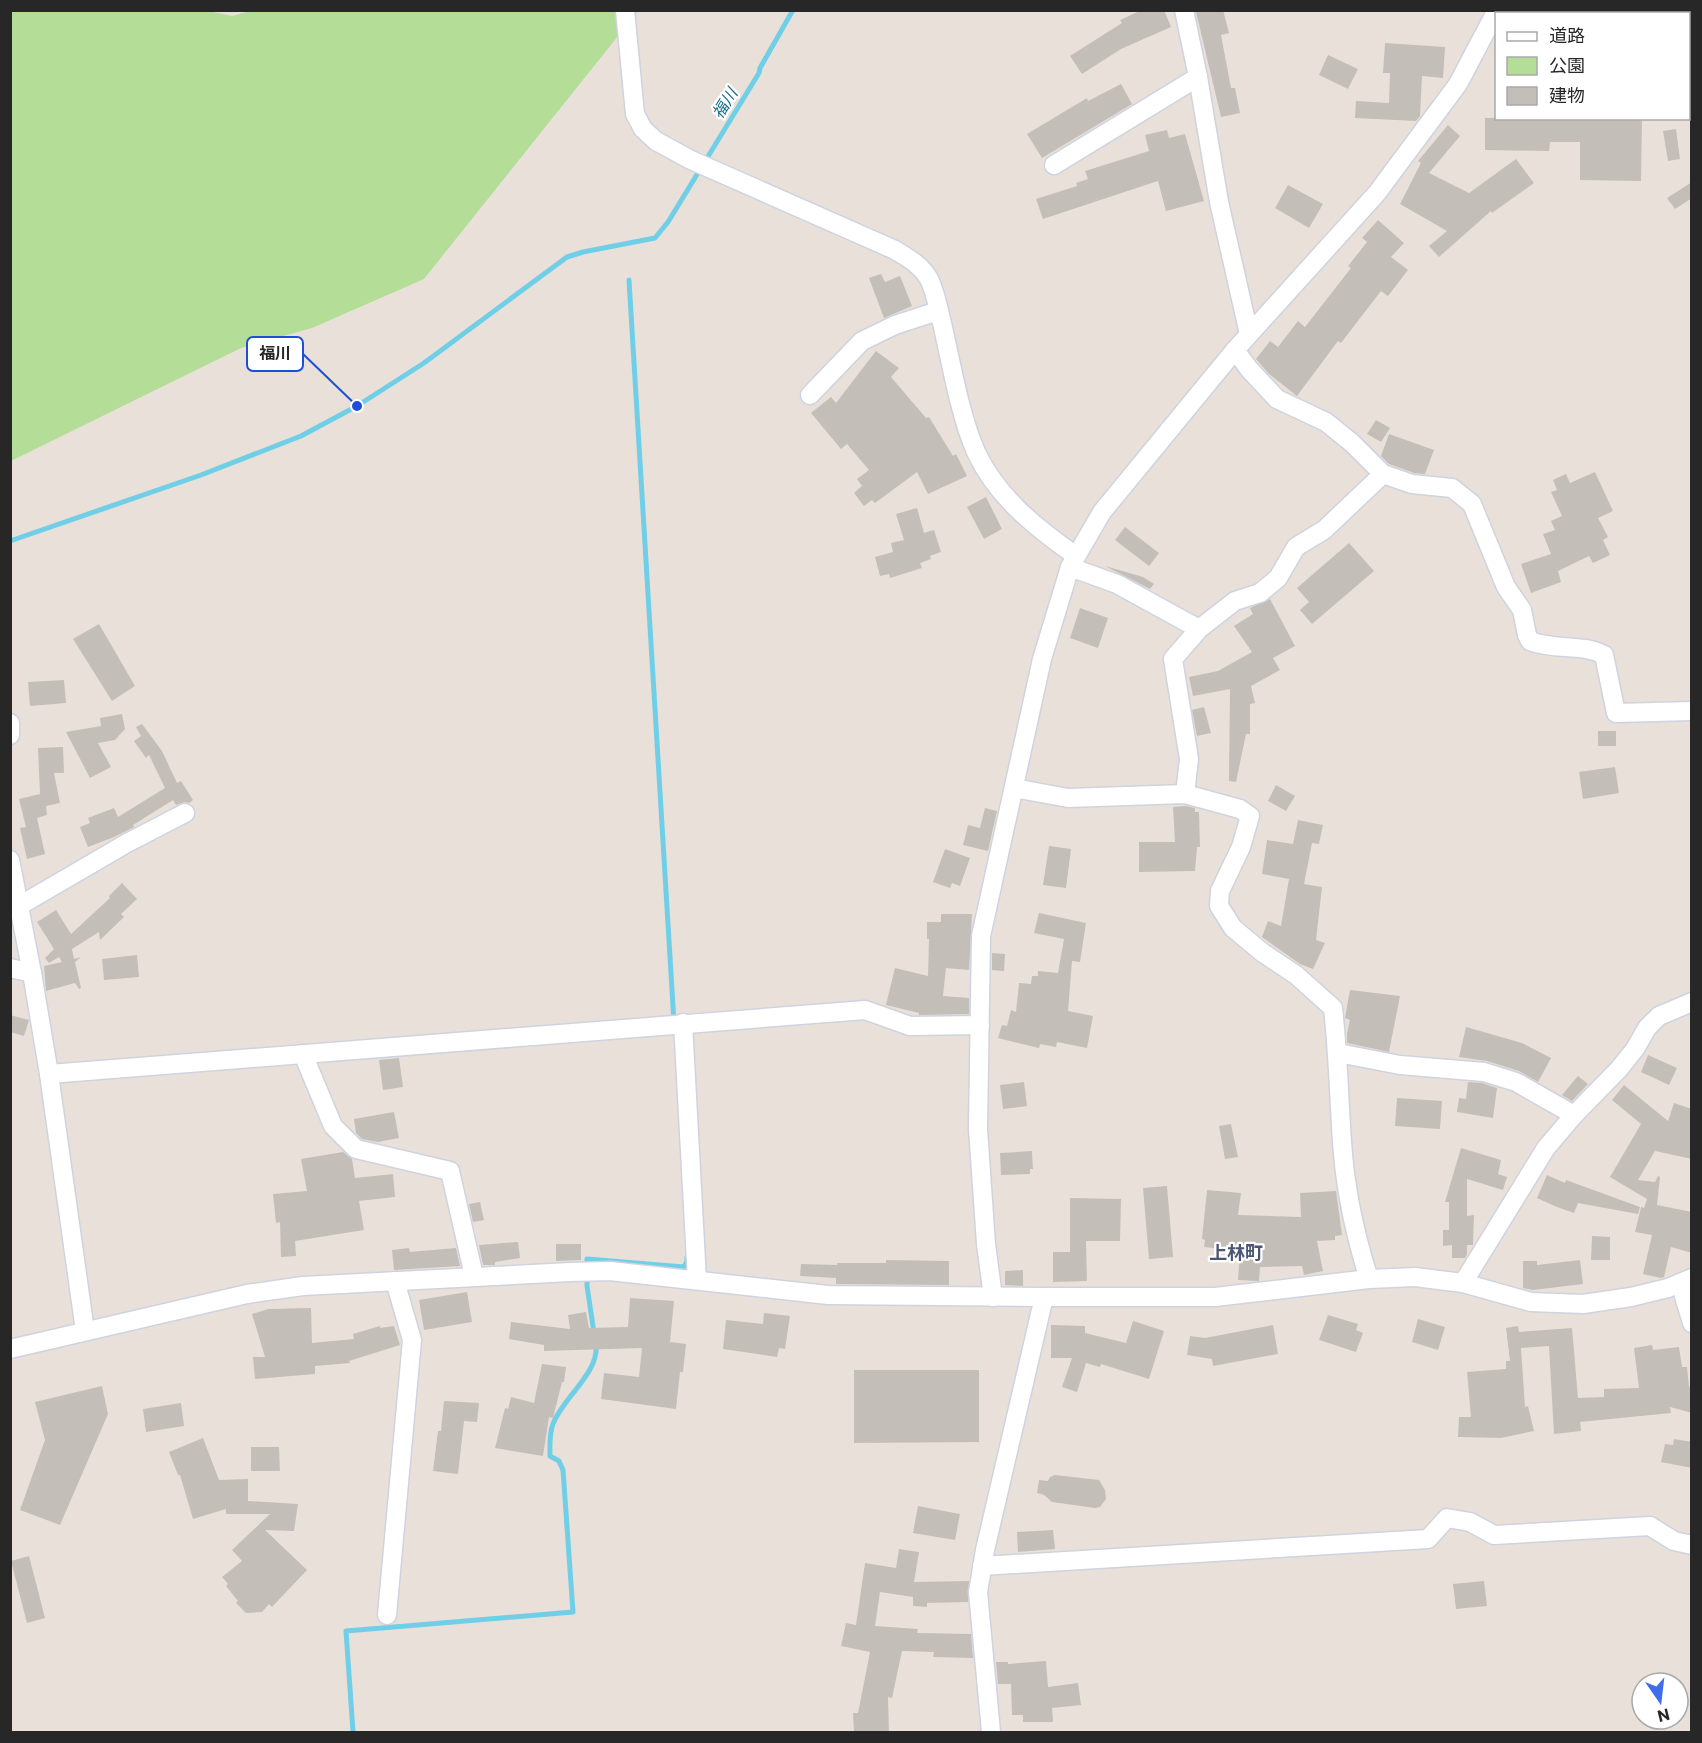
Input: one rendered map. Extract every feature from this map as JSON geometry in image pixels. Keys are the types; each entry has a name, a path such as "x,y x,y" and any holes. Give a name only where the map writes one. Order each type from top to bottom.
{"street":[{"path":"625,10 635,114 643,129 656,141 691,160 895,250 916,263 928,278 937,299 967,425 975,450 987,472 1026,519 1073,561 1199,629"},
{"path":"1184,10 1198,76 1219,202 1249,334"},
{"path":"993,1296 986,1244 978,1129 981,936 1042,659 1073,561 1102,512 1235,350 1377,193 1458,84 1495,14"},
{"path":"1054,165 1198,76"},
{"path":"810,395 862,341 895,325 939,311"},
{"path":"1235,350 1277,399 1326,422 1352,443 1383,474 1412,484 1452,488 1472,504 1506,587 1522,610 1530,641 1546,647 1592,648 1604,654 1616,713 1692,711"},
{"path":"1185,794 1189,759 1173,659 1199,629 1235,601 1260,593 1278,578 1296,547 1324,530 1383,474"},
{"path":"10,723 10,735"},
{"path":"1014,788 1068,798 1185,794 1240,809 1250,816 1241,847 1220,891 1219,906 1233,928 1263,953 1296,975 1333,1008 1338,1053 1342,1144 1359,1246 1369,1279"},
{"path":"19,906 127,843 185,813"},
{"path":"10,861 32,973 85,1331"},
{"path":"10,968 32,973"},
{"path":"1463,1283 1546,1148 1574,1115 1619,1069 1635,1049 1647,1028 1659,1016 1692,1002"},
{"path":"48,1074 865,1010 910,1026 980,1025"},
{"path":"683,1023 696,1280"},
{"path":"1338,1053 1400,1065 1484,1072 1516,1082 1574,1115"},
{"path":"303,1054 333,1126 356,1149 450,1171 474,1276"},
{"path":"10,1349 247,1293 303,1286 610,1271 828,1295 1044,1297 1215,1297 1369,1279 1414,1277 1463,1283 1531,1302 1582,1304 1631,1297 1686,1281 1692,1323"},
{"path":"387,1615 412,1340 395,1281"},
{"path":"991,1732 978,1593 982,1566 1044,1297"},
{"path":"982,1566 1428,1539 1447,1518 1470,1522 1494,1535 1650,1526 1674,1541 1692,1545"}],"green space":[{"path":"204,10 232,16 254,10 638,11 424,279 312,328 241,348 11,461 11,11"}],"building":[{"path":"1142,10 1164,10 1171,27 1121,49 1082,74 1070,56 1122,23 1120,20"},
{"path":"1223,10 1229,33 1221,35 1231,88 1235,88 1240,113 1221,117 1196,12"},
{"path":"1385,43 1445,47 1443,78 1422,76 1420,116 1416,121 1355,118 1356,101 1389,103 1390,73 1383,73"},
{"path":"1328,55 1358,69 1348,89 1319,75"},
{"path":"1121,84 1132,104 1042,158 1027,134 1087,98 1088,101"},
{"path":"1485,118 1495,118 1495,120 1642,120 1641,181 1580,180 1580,142 1550,142 1549,151 1485,150"},
{"path":"1448,125 1460,136 1429,173 1469,193 1516,159 1534,183 1492,213 1491,211 1439,257 1429,246 1447,231 1400,204 1421,163 1418,161"},
{"path":"1676,129 1680,159 1668,161 1663,131"},
{"path":"1167,130 1169,138 1185,134 1204,201 1166,211 1158,181 1043,219 1036,199 1077,186 1076,183 1088,179 1085,171 1149,151 1145,135"},
{"path":"1692,182 1692,198 1675,209 1667,198"},
{"path":"1288,185 1323,204 1309,228 1275,208"},
{"path":"1378,220 1404,243 1391,257 1408,270 1388,296 1381,291 1341,343 1338,341 1297,396 1269,374 1256,359 1270,341 1278,347 1298,321 1305,327 1351,268 1348,266 1367,242 1362,238"},
{"path":"881,274 885,282 900,276 912,306 884,318 869,278"},
{"path":"876,351 899,368 891,377 926,418 929,417 953,456 956,454 967,476 928,494 917,472 875,503 872,500 864,506 854,493 862,486 857,479 869,470 847,444 841,449 811,413 831,397 836,403"},
{"path":"1376,420 1390,428 1381,442 1367,434"},
{"path":"1389,434 1434,450 1425,474 1414,473 1389,464 1381,456"},
{"path":"1595,472 1613,511 1598,518 1608,537 1603,540 1610,555 1593,563 1589,556 1558,571 1561,582 1531,593 1521,564 1551,554 1543,534 1555,530 1551,521 1562,516 1551,492 1557,490 1553,480 1566,474 1570,483"},
{"path":"986,497 1002,529 984,539 967,507"},
{"path":"917,508 924,533 934,530 941,552 920,563 922,568 890,578 889,574 880,576 875,557 893,552 891,543 904,540 896,514"},
{"path":"1125,527 1159,553 1149,566 1115,540"},
{"path":"1349,543 1374,571 1312,624 1300,610 1309,602 1297,588"},
{"path":"1105,566 1143,577 1154,584 1150,589"},
{"path":"1270,599 1295,646 1273,658 1280,670 1251,686 1255,703 1250,704 1250,734 1246,734 1236,782 1229,781 1230,689 1193,696 1189,677 1218,671 1252,652 1234,626 1253,614 1250,608"},
{"path":"1080,608 1108,618 1098,648 1070,638"},
{"path":"99,624 135,686 112,701 73,639"},
{"path":"64,680 66,703 30,706 28,682"},
{"path":"1204,707 1211,733 1197,736 1192,710"},
{"path":"122,714 125,729 115,740 98,743 111,767 90,778 66,732 101,726 100,718"},
{"path":"142,724 162,751 177,783 181,781 193,800 176,805 173,800 133,825 134,827 88,847 80,827 90,823 88,818 114,808 118,817 165,788 149,755 146,758 134,741 141,736 136,727"},
{"path":"1598,731 1616,731 1616,746 1598,746"},
{"path":"63,747 64,773 54,773 60,803 46,806 47,815 37,818 45,854 27,859 20,828 26,827 19,799 40,794 38,748"},
{"path":"1615,767 1619,793 1583,799 1579,772"},
{"path":"1276,785 1295,796 1286,811 1268,801"},
{"path":"1173,807 1195,808 1195,812 1199,812 1200,847 1197,847 1195,871 1139,872 1139,842 1175,842"},
{"path":"985,808 997,811 988,851 963,845 968,825 980,828"},
{"path":"1298,820 1323,825 1319,844 1312,843 1304,884 1322,887 1316,940 1325,943 1313,969 1300,964 1262,937 1268,921 1281,926 1289,879 1262,874 1267,840 1293,844"},
{"path":"1049,846 1071,849 1066,888 1043,885"},
{"path":"945,849 970,858 960,886 952,883 950,888 933,882"},
{"path":"122,883 137,899 121,914 124,917 100,940 99,932 72,949 74,959 81,957 75,962 81,988 79,989 75,983 46,991 44,966 62,962 59,957 49,963 45,958 54,949 37,922 56,910 71,934 110,898 109,896"},
{"path":"1039,913 1086,923 1080,962 1072,961 1068,1011 1093,1016 1087,1048 1057,1042 1056,1047 1040,1044 1039,1048 998,1038 1002,1025 1007,1026 1011,1010 1016,1012 1019,983 1031,984 1032,976 1038,976 1038,971 1058,973 1064,939 1034,933"},
{"path":"941,914 972,914 969,970 946,968 943,996 969,998 969,1014 919,1015 919,1013 886,1005 895,968 928,976 927,922 941,922"},
{"path":"992,953 1005,954 1004,971 992,970"},
{"path":"137,955 139,977 104,980 102,959"},
{"path":"1350,990 1400,996 1389,1052 1347,1043 1350,1020 1345,1018"},
{"path":"10,1015 29,1020 24,1036 10,1032"},
{"path":"1466,1027 1522,1043 1551,1058 1538,1082 1519,1071 1487,1061 1459,1057"},
{"path":"1648,1055 1677,1068 1669,1085 1641,1072"},
{"path":"399,1058 403,1087 383,1090 379,1060"},
{"path":"1578,1076 1588,1084 1572,1101 1562,1095"},
{"path":"1024,1082 1027,1106 1003,1109 1000,1085"},
{"path":"1468,1082 1482,1083 1497,1088 1493,1118 1457,1112 1459,1098 1466,1099"},
{"path":"1624,1085 1668,1121 1674,1103 1692,1109 1692,1159 1655,1151 1638,1180 1655,1182 1658,1176 1660,1177 1657,1205 1692,1212 1692,1253 1671,1247 1664,1277 1661,1278 1643,1274 1652,1235 1635,1232 1641,1207 1644,1208 1647,1199 1610,1177 1641,1124 1612,1100"},
{"path":"1397,1098 1442,1101 1440,1129 1395,1126"},
{"path":"394,1112 399,1138 378,1142 362,1139 356,1133 354,1119"},
{"path":"1231,1124 1238,1157 1225,1159 1219,1126"},
{"path":"1461,1148 1501,1160 1498,1174 1507,1177 1503,1190 1467,1179 1467,1216 1474,1215 1473,1245 1467,1245 1465,1258 1452,1258 1452,1245 1443,1246 1443,1230 1449,1230 1449,1202 1445,1202"},
{"path":"1032,1151 1033,1169 1030,1169 1030,1174 1001,1175 1000,1153"},
{"path":"343,1152 352,1159 355,1178 393,1174 395,1197 359,1201 364,1230 295,1241 296,1256 281,1257 280,1222 276,1223 273,1194 307,1191 301,1159"},
{"path":"1547,1175 1640,1207 1638,1214 1578,1203 1574,1213 1557,1207 1537,1198"},
{"path":"1167,1186 1173,1257 1149,1259 1143,1188"},
{"path":"1207,1190 1241,1193 1238,1215 1301,1217 1300,1193 1336,1191 1342,1235 1335,1236 1335,1240 1317,1241 1323,1271 1304,1275 1302,1266 1260,1267 1259,1281 1238,1280 1240,1251 1204,1247 1205,1240 1202,1239"},
{"path":"1070,1198 1121,1199 1120,1241 1086,1241 1087,1281 1053,1282 1053,1252 1070,1252"},
{"path":"480,1202 484,1220 473,1222 469,1204"},
{"path":"1592,1236 1610,1237 1610,1260 1591,1260"},
{"path":"518,1242 520,1258 495,1262 495,1265 483,1265 479,1245"},
{"path":"556,1244 581,1244 581,1260 556,1261"},
{"path":"409,1248 410,1252 456,1248 460,1266 394,1270 392,1250"},
{"path":"886,1260 949,1261 949,1285 836,1284 836,1278 800,1276 801,1264 886,1263"},
{"path":"1580,1260 1583,1284 1533,1290 1523,1288 1523,1261 1537,1261 1537,1265"},
{"path":"1023,1270 1023,1286 1005,1285 1005,1271"},
{"path":"467,1292 472,1322 424,1330 419,1300"},
{"path":"630,1298 674,1301 670,1342 686,1344 676,1409 601,1399 604,1373 639,1377 642,1348 544,1351 544,1345 509,1339 511,1322 570,1329 568,1315 586,1312 589,1328 628,1327"},
{"path":"311,1308 312,1343 354,1339 353,1334 380,1326 380,1328 394,1326 400,1345 349,1361 350,1363 315,1366 315,1374 255,1379 253,1357 265,1357 252,1314 268,1309"},
{"path":"764,1313 790,1316 785,1349 779,1348 777,1357 723,1349 726,1320 763,1324"},
{"path":"1328,1315 1358,1324 1356,1330 1363,1333 1356,1352 1319,1340"},
{"path":"1418,1319 1445,1327 1438,1350 1412,1342"},
{"path":"1133,1321 1164,1331 1149,1379 1101,1364 1100,1367 1086,1363 1077,1392 1062,1387 1072,1358 1051,1358 1051,1325 1085,1326 1085,1333 1126,1343"},
{"path":"1273,1325 1278,1354 1213,1366 1212,1359 1187,1355 1190,1336 1205,1338"},
{"path":"1518,1326 1519,1332 1572,1328 1578,1398 1604,1397 1604,1389 1639,1388 1634,1348 1652,1345 1653,1350 1679,1347 1682,1367 1687,1367 1689,1387 1692,1388 1692,1413 1670,1407 1671,1413 1580,1422 1581,1431 1554,1434 1549,1346 1521,1348 1525,1407 1528,1406 1534,1431 1501,1438 1458,1437 1459,1417 1471,1417 1467,1372 1506,1369 1506,1361 1510,1361 1506,1328"},
{"path":"542,1364 566,1367 553,1418 549,1417 543,1456 495,1448 505,1408 508,1409 511,1397 534,1403"},
{"path":"854,1370 979,1370 979,1442 854,1443"},
{"path":"102,1386 108,1414 60,1525 20,1510 45,1440 35,1402"},
{"path":"444,1401 479,1403 477,1422 464,1421 458,1474 433,1471"},
{"path":"181,1403 184,1426 146,1432 143,1409"},
{"path":"203,1438 219,1480 248,1479 248,1501 298,1504 294,1531 265,1530 307,1570 272,1607 269,1604 262,1612 246,1613 236,1603 238,1601 222,1577 242,1561 232,1550 270,1514 226,1514 226,1509 193,1519 180,1475 178,1475 169,1452"},
{"path":"1674,1439 1692,1442 1692,1468 1661,1462 1665,1444 1673,1445"},
{"path":"251,1447 279,1447 280,1471 251,1471"},
{"path":"1055,1475 1099,1480 1105,1490 1106,1499 1100,1507 1095,1508 1052,1502 1044,1495 1037,1493 1039,1480 1048,1481"},
{"path":"918,1506 960,1514 955,1540 913,1533"},
{"path":"1053,1530 1055,1549 1018,1552 1017,1532"},
{"path":"899,1549 919,1552 914,1582 969,1581 968,1602 927,1603 927,1607 913,1606 913,1597 880,1592 875,1626 918,1629 917,1633 971,1634 973,1658 933,1657 934,1652 902,1651 892,1698 888,1697 889,1732 854,1732 853,1713 858,1713 870,1652 841,1646 846,1623 856,1625 865,1563 896,1568"},
{"path":"29,1556 45,1618 27,1623 11,1561"},
{"path":"1484,1581 1487,1606 1456,1609 1453,1584"},
{"path":"1046,1661 1048,1687 1078,1683 1081,1705 1052,1708 1053,1722 1023,1722 1023,1715 1012,1715 1011,1684 998,1684 996,1662 1008,1662 1008,1664"}],"waterway":[{"name":"福川","path":"10,541 201,475 301,436 357,406 424,363 567,257 655,238 668,222 759,73 793,10"},
{"path":"629,280 674,1023"},
{"path":"594,1333 587,1286 587,1259 684,1267 687,1257"},
{"path":"353,1732 346,1631 573,1612 563,1470 559,1461 550,1456 550,1436 558,1414 592,1365 596,1354 596,1343"}],"place":[{"name":"福川","path":"357,406"}],"district":[{"name":"上林町","path":"1236,1252"}]}
